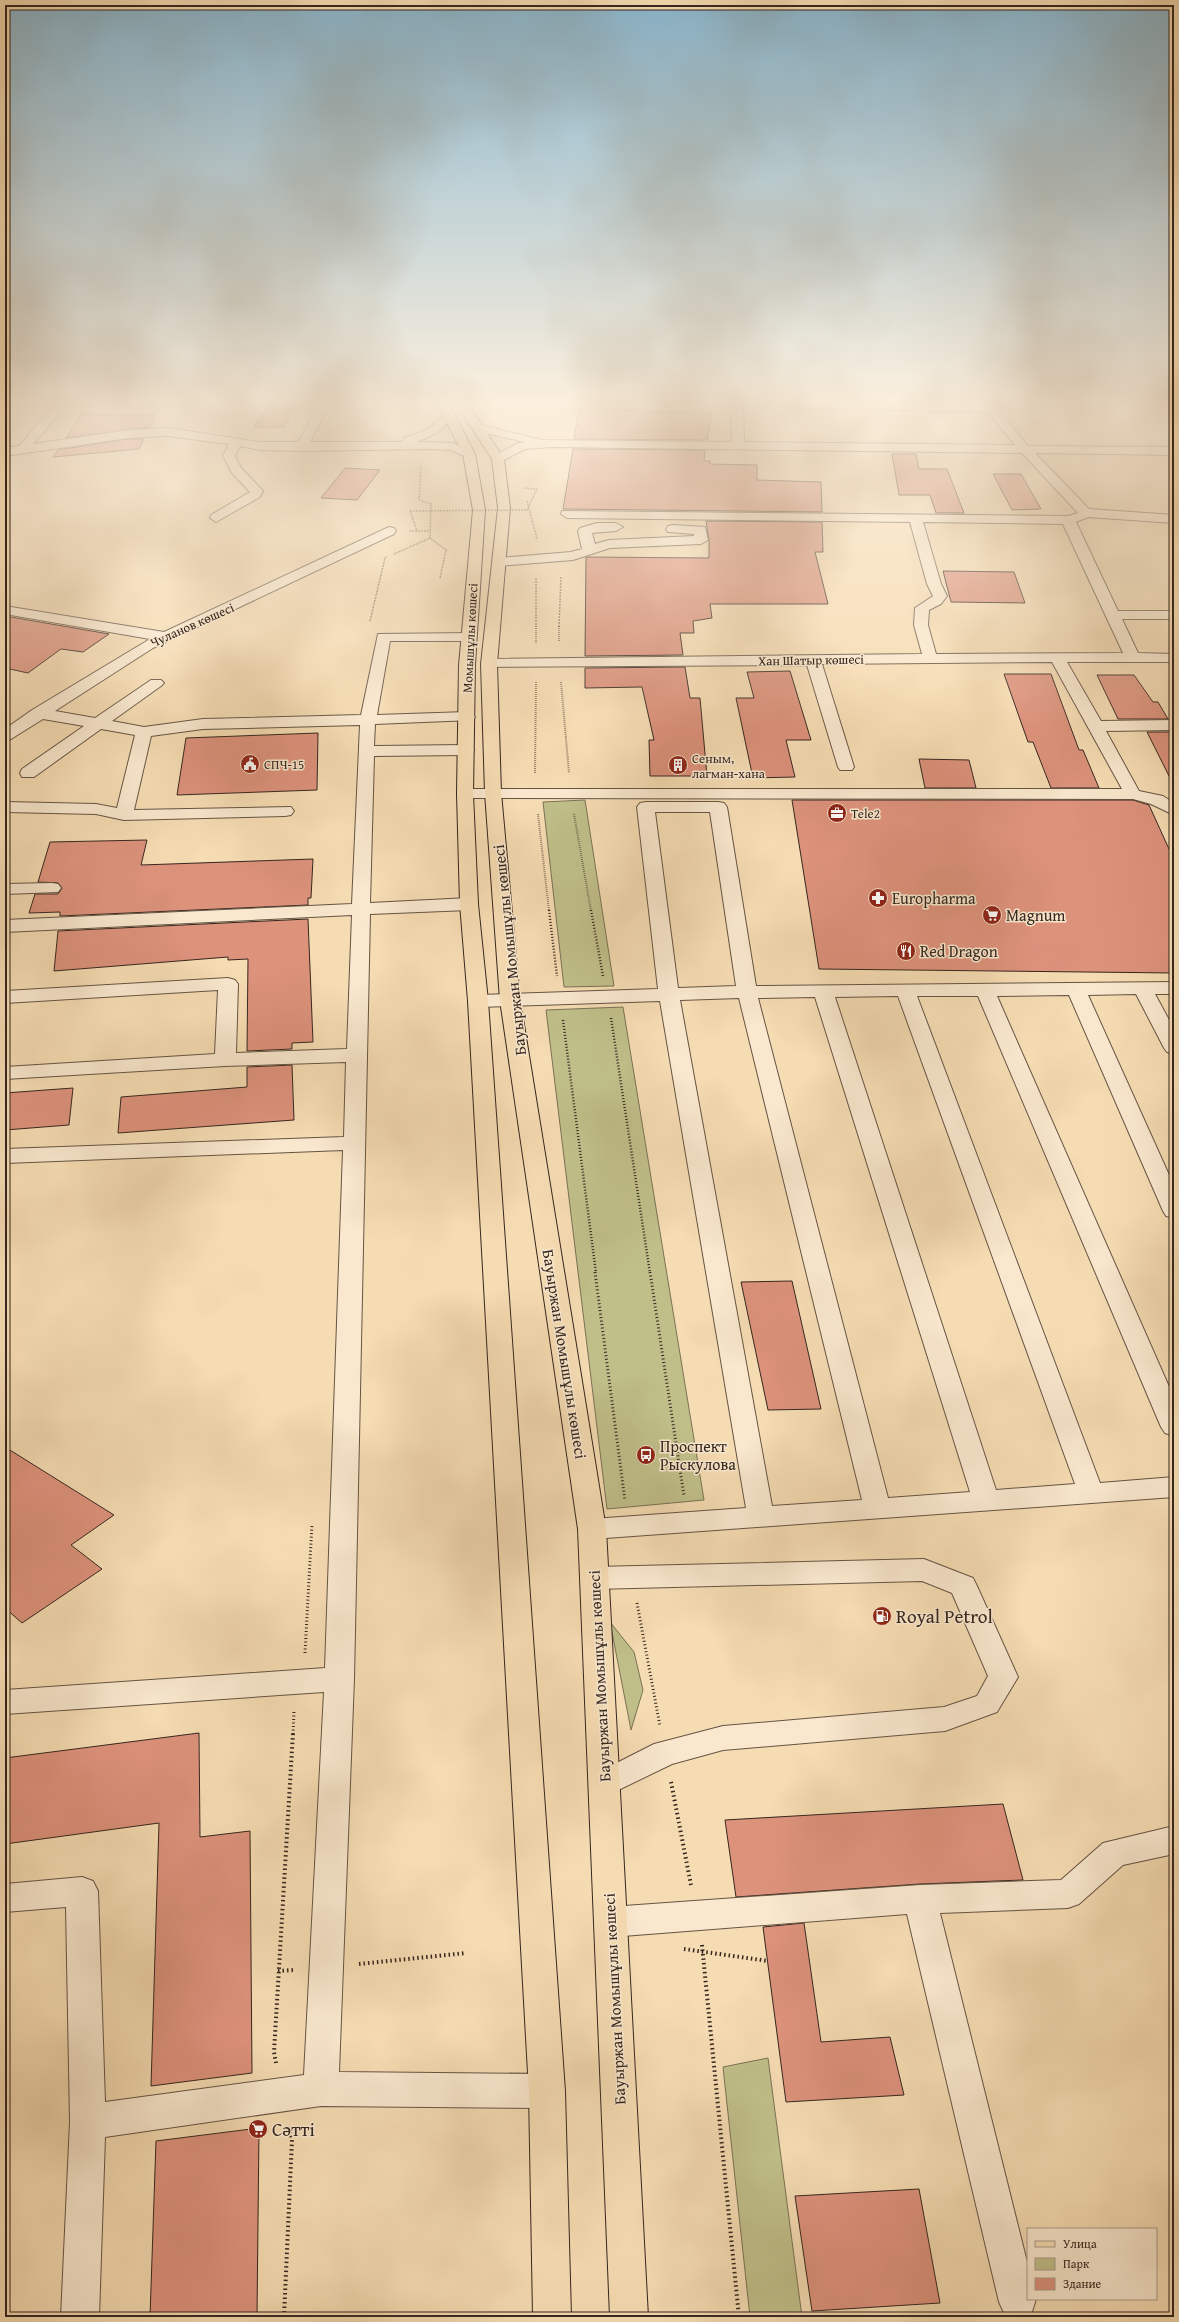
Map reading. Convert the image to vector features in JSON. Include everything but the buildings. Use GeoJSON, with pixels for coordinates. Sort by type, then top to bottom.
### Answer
{"type":"FeatureCollection","features":[{"type":"Feature","properties":{"kind":"main road","name":"Момышұлы көшесі"},"geometry":{"type":"LineString","coordinates":[[466,750],[469,637],[479,512]]}},
{"type":"Feature","properties":{"kind":"main road","name":"Бауыржан Момышұлы көшесі"},"geometry":{"type":"LineString","coordinates":[[504,512],[489,664],[493,794],[510,1000],[592,1529],[629,2317]]}},
{"type":"Feature","properties":{"kind":"main road","name":"Бауыржан Момышұлы көшесі"},"geometry":{"type":"LineString","coordinates":[[466,750],[465,794],[469,904],[478,1001],[547,2091],[552,2317]]}},
{"type":"Feature","properties":{"kind":"street"},"geometry":{"type":"LineString","coordinates":[[216,518],[225,512]]}},
{"type":"Feature","properties":{"kind":"street"},"geometry":{"type":"LineString","coordinates":[[566,514],[1068,520],[1079,518],[1085,514],[1174,519]]}},
{"type":"Feature","properties":{"kind":"street"},"geometry":{"type":"LineString","coordinates":[[916,519],[932,571],[934,584],[940,596],[936,601],[922,608],[921,625],[930,658]]}},
{"type":"Feature","properties":{"kind":"street"},"geometry":{"type":"LineString","coordinates":[[1068,520],[1133,659]]}},
{"type":"Feature","properties":{"kind":"street"},"geometry":{"type":"LineString","coordinates":[[499,562],[573,556],[589,549],[609,544],[694,542],[701,540],[700,530],[590,528],[585,531],[589,549]]}},
{"type":"Feature","properties":{"kind":"street","name":"Чуланов көшесі"},"geometry":{"type":"LineString","coordinates":[[5,736],[38,713],[148,645],[249,599],[389,531]]}},
{"type":"Feature","properties":{"kind":"street"},"geometry":{"type":"LineString","coordinates":[[5,610],[165,637]]}},
{"type":"Feature","properties":{"kind":"street"},"geometry":{"type":"LineString","coordinates":[[1112,615],[1174,615]]}},
{"type":"Feature","properties":{"kind":"street"},"geometry":{"type":"LineString","coordinates":[[321,2090],[339,1679],[366,751],[369,720],[383,637],[469,637]]}},
{"type":"Feature","properties":{"kind":"street"},"geometry":{"type":"LineString","coordinates":[[1057,657],[1133,794]]}},
{"type":"Feature","properties":{"kind":"street","name":"Хан Шатыр көшесі"},"geometry":{"type":"LineString","coordinates":[[489,664],[930,658],[1174,658]]}},
{"type":"Feature","properties":{"kind":"street"},"geometry":{"type":"LineString","coordinates":[[813,660],[846,767]]}},
{"type":"Feature","properties":{"kind":"street"},"geometry":{"type":"LineString","coordinates":[[28,773],[156,683]]}},
{"type":"Feature","properties":{"kind":"street"},"geometry":{"type":"LineString","coordinates":[[38,713],[144,732],[203,724],[466,717]]}},
{"type":"Feature","properties":{"kind":"street"},"geometry":{"type":"LineString","coordinates":[[1095,726],[1174,725]]}},
{"type":"Feature","properties":{"kind":"street"},"geometry":{"type":"LineString","coordinates":[[124,815],[144,732]]}},
{"type":"Feature","properties":{"kind":"street"},"geometry":{"type":"LineString","coordinates":[[366,751],[466,750]]}},
{"type":"Feature","properties":{"kind":"street"},"geometry":{"type":"LineString","coordinates":[[465,794],[570,792],[646,800],[1133,794],[1157,800],[1174,810]]}},
{"type":"Feature","properties":{"kind":"street"},"geometry":{"type":"LineString","coordinates":[[646,800],[669,995],[761,1517]]}},
{"type":"Feature","properties":{"kind":"street"},"geometry":{"type":"LineString","coordinates":[[718,800],[747,992],[877,1508]]}},
{"type":"Feature","properties":{"kind":"street"},"geometry":{"type":"LineString","coordinates":[[5,807],[96,809],[124,815],[285,811]]}},
{"type":"Feature","properties":{"kind":"street"},"geometry":{"type":"LineString","coordinates":[[5,888],[52,888]]}},
{"type":"Feature","properties":{"kind":"street"},"geometry":{"type":"LineString","coordinates":[[5,926],[362,907],[469,904]]}},
{"type":"Feature","properties":{"kind":"street"},"geometry":{"type":"LineString","coordinates":[[5,998],[228,984],[225,1060]]}},
{"type":"Feature","properties":{"kind":"street"},"geometry":{"type":"LineString","coordinates":[[1143,988],[1174,1048]]}},
{"type":"Feature","properties":{"kind":"street"},"geometry":{"type":"LineString","coordinates":[[478,1001],[747,992],[1174,988]]}},
{"type":"Feature","properties":{"kind":"street"},"geometry":{"type":"LineString","coordinates":[[1076,989],[1174,1211]]}},
{"type":"Feature","properties":{"kind":"street"},"geometry":{"type":"LineString","coordinates":[[905,990],[1091,1492]]}},
{"type":"Feature","properties":{"kind":"street"},"geometry":{"type":"LineString","coordinates":[[985,990],[1174,1427]]}},
{"type":"Feature","properties":{"kind":"street"},"geometry":{"type":"LineString","coordinates":[[823,991],[986,1500]]}},
{"type":"Feature","properties":{"kind":"street"},"geometry":{"type":"LineString","coordinates":[[5,1074],[225,1060],[357,1055]]}},
{"type":"Feature","properties":{"kind":"street"},"geometry":{"type":"LineString","coordinates":[[5,1156],[355,1143]]}},
{"type":"Feature","properties":{"kind":"street"},"geometry":{"type":"LineString","coordinates":[[592,1529],[1174,1487]]}},
{"type":"Feature","properties":{"kind":"street"},"geometry":{"type":"LineString","coordinates":[[594,1578],[924,1570],[963,1586],[1003,1677],[987,1704],[945,1720],[723,1738],[665,1752],[604,1784]]}},
{"type":"Feature","properties":{"kind":"street"},"geometry":{"type":"LineString","coordinates":[[5,1702],[339,1679]]}},
{"type":"Feature","properties":{"kind":"street"},"geometry":{"type":"LineString","coordinates":[[610,1922],[920,1899],[1068,1894],[1114,1853],[1174,1840]]}},
{"type":"Feature","properties":{"kind":"street"},"geometry":{"type":"LineString","coordinates":[[5,1898],[82,1891],[88,2122],[80,2317]]}},
{"type":"Feature","properties":{"kind":"street"},"geometry":{"type":"LineString","coordinates":[[920,1899],[1018,2302]]}},
{"type":"Feature","properties":{"kind":"street"},"geometry":{"type":"LineString","coordinates":[[88,2122],[321,2090],[547,2091]]}},
{"type":"Feature","properties":{"kind":"path"},"geometry":{"type":"LineString","coordinates":[[411,512],[416,531]]}},
{"type":"Feature","properties":{"kind":"path"},"geometry":{"type":"LineString","coordinates":[[431,512],[430,538],[446,550],[440,578]]}},
{"type":"Feature","properties":{"kind":"path"},"geometry":{"type":"LineString","coordinates":[[531,512],[537,536],[535,793],[628,1527]]}},
{"type":"Feature","properties":{"kind":"path"},"geometry":{"type":"LineString","coordinates":[[561,570],[559,663],[570,792],[607,997],[688,1522]]}},
{"type":"Feature","properties":{"kind":"path"},"geometry":{"type":"LineString","coordinates":[[632,1576],[698,1916],[739,2317]]}},
{"type":"Feature","properties":{"kind":"path"},"geometry":{"type":"LineString","coordinates":[[680,1948],[703,1954],[768,1961]]}},
{"type":"Feature","properties":{"kind":"path"},"geometry":{"type":"LineString","coordinates":[[278,1971],[466,1953]]}},
{"type":"Feature","properties":{"kind":"green space"},"geometry":{"type":"Polygon","coordinates":[[[585,800],[614,986],[564,987],[543,802],[585,800]]]}},
{"type":"Feature","properties":{"kind":"green space"},"geometry":{"type":"Polygon","coordinates":[[[623,1007],[704,1500],[607,1509],[546,1010],[623,1007]]]}},
{"type":"Feature","properties":{"kind":"green space"},"geometry":{"type":"Polygon","coordinates":[[[610,1622],[634,1652],[643,1690],[631,1730],[610,1622]]]}},
{"type":"Feature","properties":{"kind":"green space"},"geometry":{"type":"Polygon","coordinates":[[[768,2058],[802,2317],[750,2317],[723,2067],[768,2058]]]}},
{"type":"Feature","properties":{"kind":"place","name":"СПЧ-15"},"geometry":{"type":"Point","coordinates":[250,764]}},
{"type":"Feature","properties":{"kind":"place","name":"Сеным, лагман-хана"},"geometry":{"type":"Point","coordinates":[678,765]}},
{"type":"Feature","properties":{"kind":"place","name":"Tele2"},"geometry":{"type":"Point","coordinates":[837,813]}},
{"type":"Feature","properties":{"kind":"place","name":"Europharma"},"geometry":{"type":"Point","coordinates":[878,898]}},
{"type":"Feature","properties":{"kind":"place","name":"Magnum"},"geometry":{"type":"Point","coordinates":[992,915]}},
{"type":"Feature","properties":{"kind":"place","name":"Red Dragon"},"geometry":{"type":"Point","coordinates":[906,951]}},
{"type":"Feature","properties":{"kind":"place","name":"Проспект Рыскулова"},"geometry":{"type":"Point","coordinates":[646,1455]}},
{"type":"Feature","properties":{"kind":"place","name":"Royal Petrol"},"geometry":{"type":"Point","coordinates":[882,1616]}},
{"type":"Feature","properties":{"kind":"place","name":"Сәтті"},"geometry":{"type":"Point","coordinates":[258,2129]}}]}
